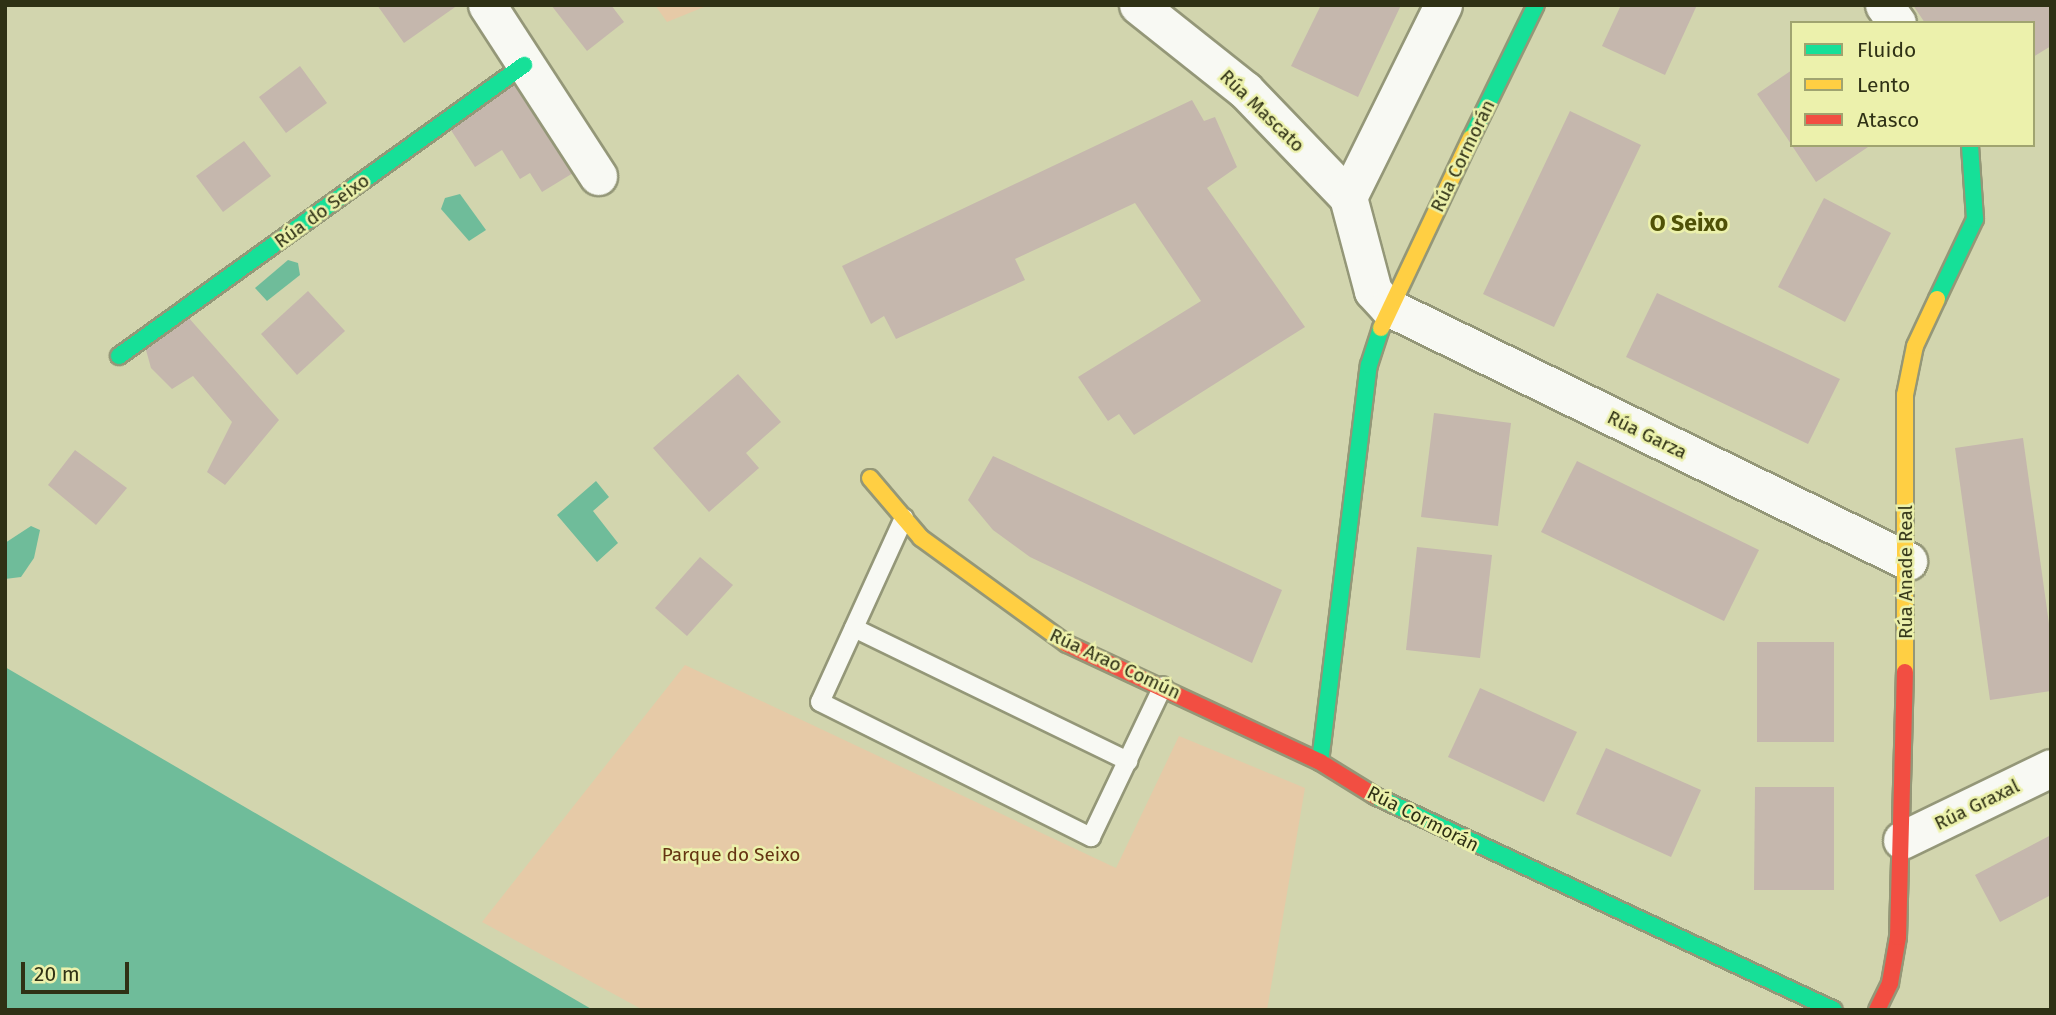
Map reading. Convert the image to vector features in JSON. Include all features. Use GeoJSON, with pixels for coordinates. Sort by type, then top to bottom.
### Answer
{"type":"FeatureCollection","features":[{"type":"Feature","properties":{"kind":"street"},"geometry":{"type":"LineString","coordinates":[[487,5],[598,176]]}},
{"type":"Feature","properties":{"kind":"street","name":"Rúa Mascato"},"geometry":{"type":"LineString","coordinates":[[1138,5],[1245,90],[1348,197]]}},
{"type":"Feature","properties":{"kind":"street"},"geometry":{"type":"LineString","coordinates":[[1388,307],[1373,290],[1348,197],[1443,5]]}},
{"type":"Feature","properties":{"kind":"street","name":"Rúa Cormorán"},"geometry":{"type":"LineString","coordinates":[[1536,5],[1388,307],[1369,365],[1320,762],[1396,809],[1834,1010]]}},
{"type":"Feature","properties":{"kind":"street"},"geometry":{"type":"LineString","coordinates":[[1884,5],[1896,21]]}},
{"type":"Feature","properties":{"kind":"street","name":"Rúa do Seixo"},"geometry":{"type":"LineString","coordinates":[[119,356],[524,65]]}},
{"type":"Feature","properties":{"kind":"street","name":"Rúa Anade Real"},"geometry":{"type":"LineString","coordinates":[[1877,1010],[1895,962],[1902,840],[1908,561],[1905,395],[1915,346],[1975,219],[1970,147]]}},
{"type":"Feature","properties":{"kind":"street","name":"Rúa Garza"},"geometry":{"type":"LineString","coordinates":[[1388,307],[1908,561]]}},
{"type":"Feature","properties":{"kind":"street","name":"Rúa Arao Común"},"geometry":{"type":"LineString","coordinates":[[870,478],[920,538],[1047,635],[1163,686],[1320,762]]}},
{"type":"Feature","properties":{"kind":"street","name":"Rúa Graxal"},"geometry":{"type":"LineString","coordinates":[[1902,840],[2051,768]]}},
{"type":"Feature","properties":{"kind":"lane"},"geometry":{"type":"LineString","coordinates":[[904,518],[820,702],[1091,837],[1163,686]]}},
{"type":"Feature","properties":{"kind":"lane"},"geometry":{"type":"LineString","coordinates":[[854,628],[1128,761]]}},
{"type":"Feature","properties":{"kind":"green space"},"geometry":{"type":"Polygon","coordinates":[[[655,5],[709,5],[667,22],[655,5]]]}},
{"type":"Feature","properties":{"kind":"green space","name":"Parque do Seixo"},"geometry":{"type":"Polygon","coordinates":[[[685,665],[1116,868],[1179,736],[1305,788],[1267,1010],[643,1010],[482,922],[685,665]]]}},
{"type":"Feature","properties":{"kind":"shaded area"},"geometry":{"type":"Polygon","coordinates":[[[460,194],[486,230],[469,241],[441,209],[445,198],[460,194]]]}},
{"type":"Feature","properties":{"kind":"shaded area"},"geometry":{"type":"Polygon","coordinates":[[[288,260],[298,263],[300,275],[267,301],[255,288],[288,260]]]}},
{"type":"Feature","properties":{"kind":"shaded area"},"geometry":{"type":"Polygon","coordinates":[[[596,481],[609,497],[593,511],[618,543],[597,562],[557,515],[596,481]]]}},
{"type":"Feature","properties":{"kind":"shaded area"},"geometry":{"type":"Polygon","coordinates":[[[31,526],[40,530],[34,558],[21,577],[5,579],[5,543],[31,526]]]}},
{"type":"Feature","properties":{"kind":"shaded area"},"geometry":{"type":"Polygon","coordinates":[[[5,667],[593,1010],[5,1010],[5,667]]]}},
{"type":"Feature","properties":{"kind":"building"},"geometry":{"type":"Polygon","coordinates":[[[377,5],[458,5],[404,43],[377,5]]]}},
{"type":"Feature","properties":{"kind":"building"},"geometry":{"type":"Polygon","coordinates":[[[551,5],[611,5],[624,22],[587,51],[551,5]]]}},
{"type":"Feature","properties":{"kind":"building"},"geometry":{"type":"Polygon","coordinates":[[[1321,5],[1401,5],[1358,97],[1291,66],[1321,5]]]}},
{"type":"Feature","properties":{"kind":"building"},"geometry":{"type":"Polygon","coordinates":[[[1621,5],[1697,5],[1665,75],[1602,46],[1621,5]]]}},
{"type":"Feature","properties":{"kind":"building"},"geometry":{"type":"Polygon","coordinates":[[[1913,5],[2051,5],[2051,46],[2035,56],[2035,21],[1924,21],[1913,5]]]}},
{"type":"Feature","properties":{"kind":"building"},"geometry":{"type":"Polygon","coordinates":[[[300,66],[327,103],[286,133],[259,97],[300,66]]]}},
{"type":"Feature","properties":{"kind":"building"},"geometry":{"type":"Polygon","coordinates":[[[1790,71],[1790,143],[1757,94],[1790,71]]]}},
{"type":"Feature","properties":{"kind":"building"},"geometry":{"type":"Polygon","coordinates":[[[518,78],[578,170],[542,192],[530,173],[520,179],[502,150],[475,167],[447,124],[518,78]]]}},
{"type":"Feature","properties":{"kind":"building"},"geometry":{"type":"Polygon","coordinates":[[[1192,100],[1204,121],[1215,117],[1237,167],[1207,188],[1305,327],[1134,435],[1119,414],[1108,421],[1078,377],[1201,301],[1135,203],[1015,259],[1025,280],[896,339],[884,316],[871,324],[842,266],[1192,100]]]}},
{"type":"Feature","properties":{"kind":"building"},"geometry":{"type":"Polygon","coordinates":[[[1570,111],[1641,145],[1554,327],[1483,294],[1570,111]]]}},
{"type":"Feature","properties":{"kind":"building"},"geometry":{"type":"Polygon","coordinates":[[[244,141],[271,176],[223,212],[196,176],[244,141]]]}},
{"type":"Feature","properties":{"kind":"building"},"geometry":{"type":"Polygon","coordinates":[[[1793,147],[1868,147],[1816,182],[1793,147]]]}},
{"type":"Feature","properties":{"kind":"building"},"geometry":{"type":"Polygon","coordinates":[[[1824,198],[1891,233],[1845,322],[1778,287],[1824,198]]]}},
{"type":"Feature","properties":{"kind":"building"},"geometry":{"type":"Polygon","coordinates":[[[308,291],[345,331],[297,375],[261,334],[308,291]]]}},
{"type":"Feature","properties":{"kind":"building"},"geometry":{"type":"Polygon","coordinates":[[[1657,293],[1840,379],[1808,444],[1626,357],[1657,293]]]}},
{"type":"Feature","properties":{"kind":"building"},"geometry":{"type":"Polygon","coordinates":[[[188,317],[279,420],[225,485],[207,472],[232,422],[193,376],[172,389],[151,368],[146,350],[188,317]]]}},
{"type":"Feature","properties":{"kind":"building"},"geometry":{"type":"Polygon","coordinates":[[[738,374],[781,422],[746,453],[759,468],[709,512],[653,448],[738,374]]]}},
{"type":"Feature","properties":{"kind":"building"},"geometry":{"type":"Polygon","coordinates":[[[1434,413],[1511,423],[1498,526],[1421,517],[1434,413]]]}},
{"type":"Feature","properties":{"kind":"building"},"geometry":{"type":"Polygon","coordinates":[[[2023,438],[2051,638],[2051,691],[1990,700],[1955,448],[2023,438]]]}},
{"type":"Feature","properties":{"kind":"building"},"geometry":{"type":"Polygon","coordinates":[[[75,450],[127,488],[96,525],[48,485],[75,450]]]}},
{"type":"Feature","properties":{"kind":"building"},"geometry":{"type":"Polygon","coordinates":[[[993,456],[1282,590],[1252,663],[1030,557],[993,530],[968,500],[993,456]]]}},
{"type":"Feature","properties":{"kind":"building"},"geometry":{"type":"Polygon","coordinates":[[[1577,461],[1759,550],[1724,621],[1541,532],[1577,461]]]}},
{"type":"Feature","properties":{"kind":"building"},"geometry":{"type":"Polygon","coordinates":[[[1417,547],[1492,555],[1480,658],[1406,650],[1417,547]]]}},
{"type":"Feature","properties":{"kind":"building"},"geometry":{"type":"Polygon","coordinates":[[[700,557],[733,585],[687,636],[655,608],[700,557]]]}},
{"type":"Feature","properties":{"kind":"building"},"geometry":{"type":"Polygon","coordinates":[[[1757,642],[1834,642],[1834,742],[1757,742],[1757,642]]]}},
{"type":"Feature","properties":{"kind":"building"},"geometry":{"type":"Polygon","coordinates":[[[1480,688],[1577,732],[1544,802],[1448,757],[1480,688]]]}},
{"type":"Feature","properties":{"kind":"building"},"geometry":{"type":"Polygon","coordinates":[[[1606,748],[1701,790],[1671,857],[1576,814],[1606,748]]]}},
{"type":"Feature","properties":{"kind":"building"},"geometry":{"type":"Polygon","coordinates":[[[1755,787],[1834,787],[1834,890],[1754,890],[1755,787]]]}},
{"type":"Feature","properties":{"kind":"building"},"geometry":{"type":"Polygon","coordinates":[[[2051,835],[2051,895],[2000,922],[1975,875],[2051,835]]]}},
{"type":"Feature","properties":{"kind":"traffic: fast"},"geometry":{"type":"LineString","coordinates":[[1471,138],[1536,5]]}},
{"type":"Feature","properties":{"kind":"traffic: fast"},"geometry":{"type":"LineString","coordinates":[[119,356],[524,65]]}},
{"type":"Feature","properties":{"kind":"traffic: fast"},"geometry":{"type":"LineString","coordinates":[[1937,299],[1975,219],[1970,147]]}},
{"type":"Feature","properties":{"kind":"traffic: fast"},"geometry":{"type":"LineString","coordinates":[[1320,762],[1369,365],[1381,328]]}},
{"type":"Feature","properties":{"kind":"traffic: fast"},"geometry":{"type":"LineString","coordinates":[[1375,796],[1834,1010]]}},
{"type":"Feature","properties":{"kind":"traffic: slow"},"geometry":{"type":"LineString","coordinates":[[1381,328],[1471,138]]}},
{"type":"Feature","properties":{"kind":"traffic: slow"},"geometry":{"type":"LineString","coordinates":[[1905,672],[1905,395],[1915,346],[1937,299]]}},
{"type":"Feature","properties":{"kind":"traffic: slow"},"geometry":{"type":"LineString","coordinates":[[870,478],[921,538],[1067,644]]}},
{"type":"Feature","properties":{"kind":"traffic: jam"},"geometry":{"type":"LineString","coordinates":[[1067,644],[1320,762],[1375,796]]}},
{"type":"Feature","properties":{"kind":"traffic: jam"},"geometry":{"type":"LineString","coordinates":[[1877,1010],[1890,983],[1898,937],[1905,672]]}},
{"type":"Feature","properties":{"kind":"district","name":"O Seixo"},"geometry":{"type":"Point","coordinates":[1689,223]}}]}
